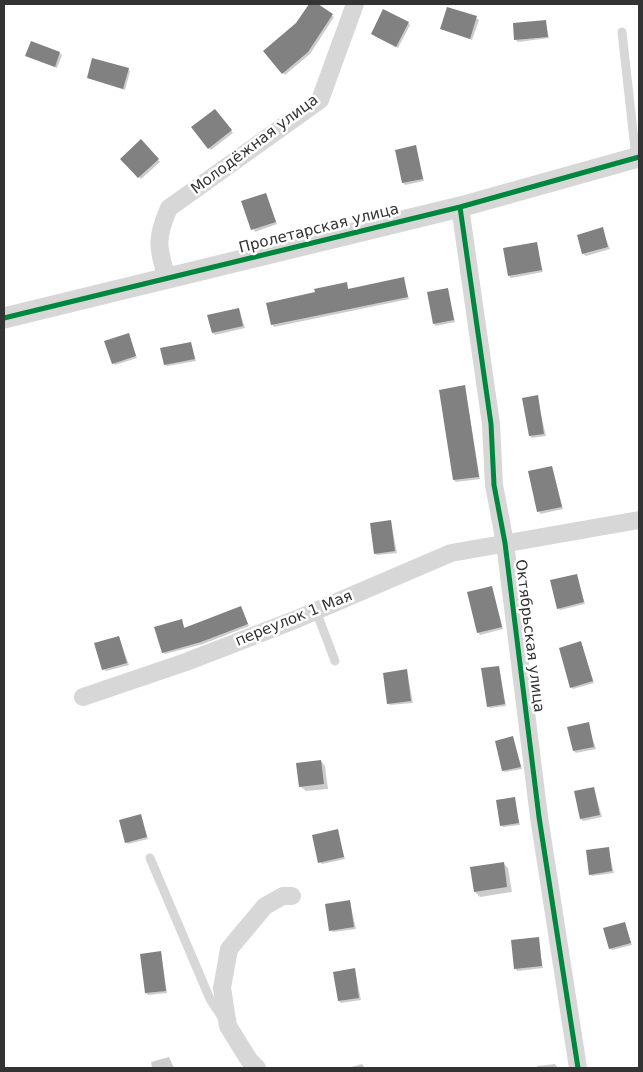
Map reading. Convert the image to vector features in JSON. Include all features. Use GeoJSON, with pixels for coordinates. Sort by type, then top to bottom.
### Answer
{"type":"FeatureCollection","features":[{"type":"Feature","properties":{"kind":"street","name":"Молодёжная улица"},"geometry":{"type":"LineString","coordinates":[[167,279],[158,247],[160,227],[170,208],[320,100],[355,4]]}},
{"type":"Feature","properties":{"kind":"street","name":"Пролетарская улица"},"geometry":{"type":"LineString","coordinates":[[4,318],[460,207],[637,158]]}},
{"type":"Feature","properties":{"kind":"street","name":"Октябрьская улица"},"geometry":{"type":"LineString","coordinates":[[460,207],[490,424],[494,485],[505,543],[539,818],[578,1068]]}},
{"type":"Feature","properties":{"kind":"street","name":"переулок 1 Мая"},"geometry":{"type":"LineString","coordinates":[[83,697],[186,662],[316,611],[451,553],[639,520]]}},
{"type":"Feature","properties":{"kind":"street"},"geometry":{"type":"LineString","coordinates":[[257,1068],[249,1060],[228,1026],[222,988],[229,949],[264,906],[284,896],[292,896]]}},
{"type":"Feature","properties":{"kind":"lane"},"geometry":{"type":"LineString","coordinates":[[622,32],[637,158]]}},
{"type":"Feature","properties":{"kind":"lane"},"geometry":{"type":"LineString","coordinates":[[316,611],[335,661]]}},
{"type":"Feature","properties":{"kind":"lane"},"geometry":{"type":"LineString","coordinates":[[150,858],[210,999],[228,1026]]}},
{"type":"Feature","properties":{"kind":"building"},"geometry":{"type":"Polygon","coordinates":[[[309,4],[318,4],[333,14],[308,52],[282,74],[263,51],[296,23],[309,4]]]}},
{"type":"Feature","properties":{"kind":"building"},"geometry":{"type":"Polygon","coordinates":[[[447,7],[477,16],[470,39],[440,29],[447,7]]]}},
{"type":"Feature","properties":{"kind":"building"},"geometry":{"type":"Polygon","coordinates":[[[383,9],[409,22],[396,47],[371,34],[383,9]]]}},
{"type":"Feature","properties":{"kind":"building"},"geometry":{"type":"Polygon","coordinates":[[[546,20],[548,37],[514,40],[513,23],[546,20]]]}},
{"type":"Feature","properties":{"kind":"building"},"geometry":{"type":"Polygon","coordinates":[[[31,41],[60,52],[55,67],[25,56],[31,41]]]}},
{"type":"Feature","properties":{"kind":"building"},"geometry":{"type":"Polygon","coordinates":[[[92,58],[129,68],[123,89],[87,78],[92,58]]]}},
{"type":"Feature","properties":{"kind":"building"},"geometry":{"type":"Polygon","coordinates":[[[215,109],[232,130],[208,149],[191,127],[215,109]]]}},
{"type":"Feature","properties":{"kind":"building"},"geometry":{"type":"Polygon","coordinates":[[[141,139],[159,159],[138,178],[120,159],[141,139]]]}},
{"type":"Feature","properties":{"kind":"building"},"geometry":{"type":"Polygon","coordinates":[[[416,145],[423,179],[402,183],[395,150],[416,145]]]}},
{"type":"Feature","properties":{"kind":"building"},"geometry":{"type":"Polygon","coordinates":[[[266,193],[276,222],[251,230],[241,201],[266,193]]]}},
{"type":"Feature","properties":{"kind":"building"},"geometry":{"type":"Polygon","coordinates":[[[603,227],[608,247],[582,254],[577,235],[603,227]]]}},
{"type":"Feature","properties":{"kind":"building"},"geometry":{"type":"Polygon","coordinates":[[[537,242],[542,270],[508,276],[503,248],[537,242]]]}},
{"type":"Feature","properties":{"kind":"building"},"geometry":{"type":"Polygon","coordinates":[[[404,277],[408,297],[271,325],[266,303],[315,292],[314,289],[347,282],[348,289],[404,277]]]}},
{"type":"Feature","properties":{"kind":"building"},"geometry":{"type":"Polygon","coordinates":[[[448,288],[454,320],[433,324],[427,292],[448,288]]]}},
{"type":"Feature","properties":{"kind":"building"},"geometry":{"type":"Polygon","coordinates":[[[239,308],[243,326],[212,333],[207,315],[239,308]]]}},
{"type":"Feature","properties":{"kind":"building"},"geometry":{"type":"Polygon","coordinates":[[[129,333],[136,356],[112,364],[104,341],[129,333]]]}},
{"type":"Feature","properties":{"kind":"building"},"geometry":{"type":"Polygon","coordinates":[[[191,342],[195,359],[164,365],[160,348],[191,342]]]}},
{"type":"Feature","properties":{"kind":"building"},"geometry":{"type":"Polygon","coordinates":[[[465,385],[479,477],[453,480],[439,390],[465,385]]]}},
{"type":"Feature","properties":{"kind":"building"},"geometry":{"type":"Polygon","coordinates":[[[538,395],[544,434],[529,436],[522,398],[538,395]]]}},
{"type":"Feature","properties":{"kind":"building"},"geometry":{"type":"Polygon","coordinates":[[[552,466],[562,507],[537,512],[528,471],[552,466]]]}},
{"type":"Feature","properties":{"kind":"building"},"geometry":{"type":"Polygon","coordinates":[[[391,520],[395,551],[374,554],[370,523],[391,520]]]}},
{"type":"Feature","properties":{"kind":"building"},"geometry":{"type":"Polygon","coordinates":[[[577,574],[584,602],[557,609],[550,580],[577,574]]]}},
{"type":"Feature","properties":{"kind":"building"},"geometry":{"type":"Polygon","coordinates":[[[492,586],[502,627],[477,633],[467,592],[492,586]]]}},
{"type":"Feature","properties":{"kind":"building"},"geometry":{"type":"Polygon","coordinates":[[[241,606],[248,624],[201,642],[162,653],[154,627],[182,619],[184,628],[241,606]]]}},
{"type":"Feature","properties":{"kind":"building"},"geometry":{"type":"Polygon","coordinates":[[[119,636],[127,663],[102,670],[94,643],[119,636]]]}},
{"type":"Feature","properties":{"kind":"building"},"geometry":{"type":"Polygon","coordinates":[[[581,641],[593,681],[570,688],[559,648],[581,641]]]}},
{"type":"Feature","properties":{"kind":"building"},"geometry":{"type":"Polygon","coordinates":[[[499,666],[505,704],[487,707],[481,668],[499,666]]]}},
{"type":"Feature","properties":{"kind":"building"},"geometry":{"type":"Polygon","coordinates":[[[407,669],[411,701],[387,704],[383,673],[407,669]]]}},
{"type":"Feature","properties":{"kind":"building"},"geometry":{"type":"Polygon","coordinates":[[[589,722],[594,747],[573,751],[567,727],[589,722]]]}},
{"type":"Feature","properties":{"kind":"building"},"geometry":{"type":"Polygon","coordinates":[[[513,736],[521,767],[502,771],[495,741],[513,736]]]}},
{"type":"Feature","properties":{"kind":"building"},"geometry":{"type":"Polygon","coordinates":[[[321,760],[324,784],[299,787],[296,763],[321,760]]]}},
{"type":"Feature","properties":{"kind":"building"},"geometry":{"type":"Polygon","coordinates":[[[594,787],[600,815],[580,819],[574,791],[594,787]]]}},
{"type":"Feature","properties":{"kind":"building"},"geometry":{"type":"Polygon","coordinates":[[[515,797],[519,823],[500,826],[496,800],[515,797]]]}},
{"type":"Feature","properties":{"kind":"building"},"geometry":{"type":"Polygon","coordinates":[[[141,814],[147,837],[125,843],[119,820],[141,814]]]}},
{"type":"Feature","properties":{"kind":"building"},"geometry":{"type":"Polygon","coordinates":[[[338,829],[344,857],[318,863],[312,835],[338,829]]]}},
{"type":"Feature","properties":{"kind":"building"},"geometry":{"type":"Polygon","coordinates":[[[609,847],[612,871],[589,875],[586,850],[609,847]]]}},
{"type":"Feature","properties":{"kind":"building"},"geometry":{"type":"Polygon","coordinates":[[[504,862],[507,887],[474,892],[470,867],[504,862]]]}},
{"type":"Feature","properties":{"kind":"building"},"geometry":{"type":"Polygon","coordinates":[[[350,900],[354,927],[329,931],[325,904],[350,900]]]}},
{"type":"Feature","properties":{"kind":"building"},"geometry":{"type":"Polygon","coordinates":[[[625,922],[631,943],[609,949],[603,928],[625,922]]]}},
{"type":"Feature","properties":{"kind":"building"},"geometry":{"type":"Polygon","coordinates":[[[539,937],[542,966],[514,969],[511,940],[539,937]]]}},
{"type":"Feature","properties":{"kind":"building"},"geometry":{"type":"Polygon","coordinates":[[[161,951],[166,991],[145,993],[140,954],[161,951]]]}},
{"type":"Feature","properties":{"kind":"building"},"geometry":{"type":"Polygon","coordinates":[[[355,968],[359,998],[338,1001],[333,972],[355,968]]]}},
{"type":"Feature","properties":{"kind":"cycle path"},"geometry":{"type":"LineString","coordinates":[[4,318],[460,207],[639,157]]}},
{"type":"Feature","properties":{"kind":"cycle path"},"geometry":{"type":"LineString","coordinates":[[460,207],[491,424],[494,485],[505,543],[539,817],[578,1068]]}}]}
